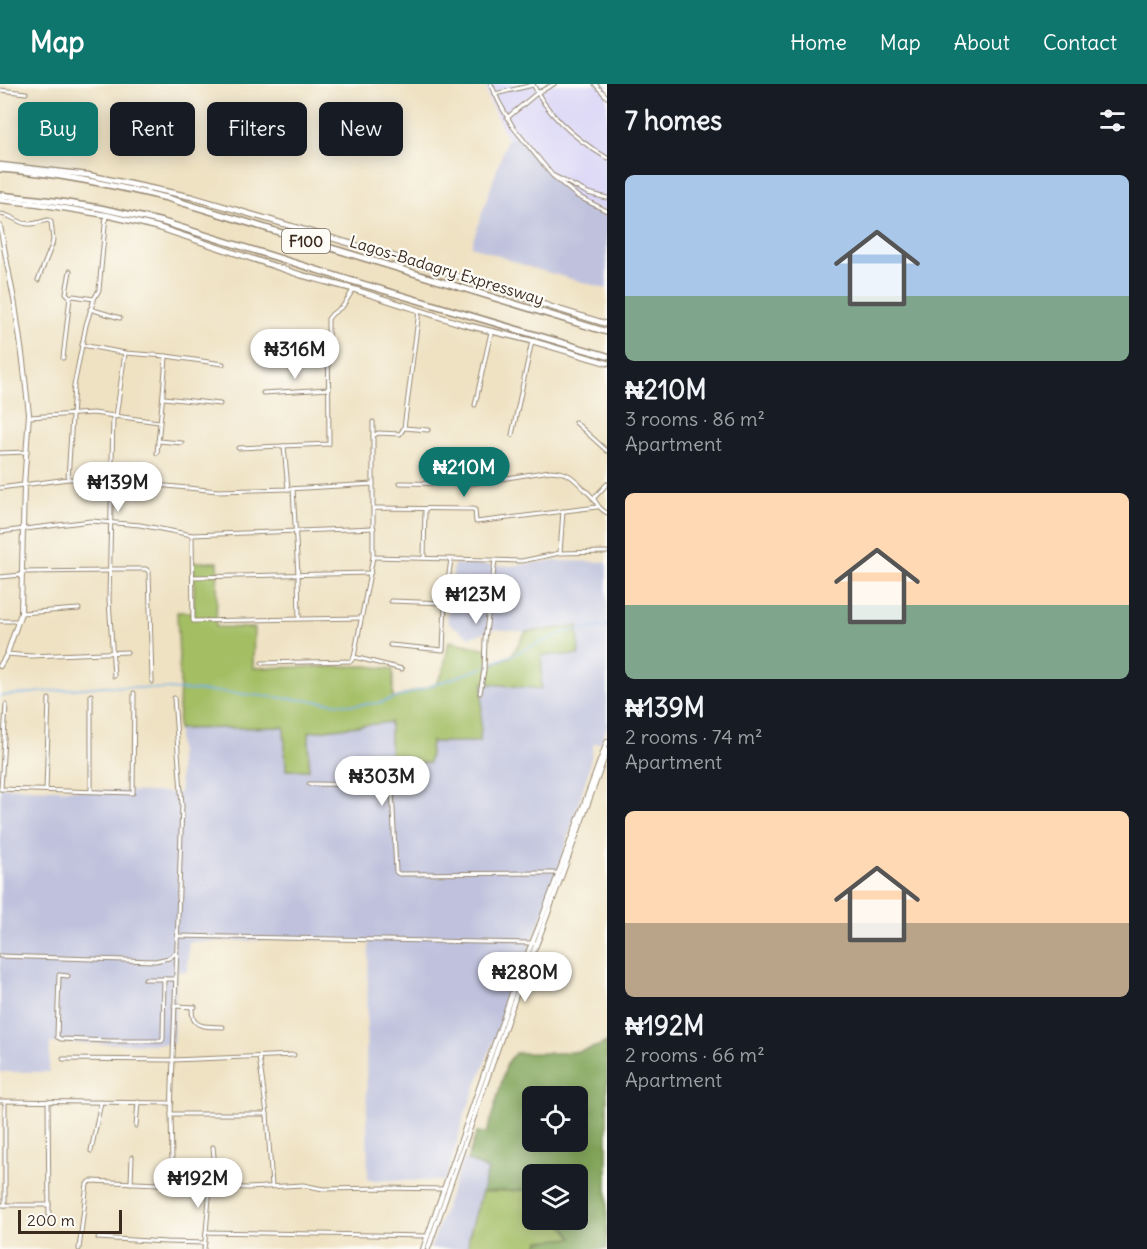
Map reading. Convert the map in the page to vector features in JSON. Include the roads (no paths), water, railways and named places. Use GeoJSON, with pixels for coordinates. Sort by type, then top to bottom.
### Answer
{"type":"FeatureCollection","features":[{"type":"Feature","properties":{"kind":"highway","name":"Lagos-Badagry Expressway"},"geometry":{"type":"LineString","coordinates":[[0,167],[106,183],[166,198],[607,332]]}},
{"type":"Feature","properties":{"kind":"highway","name":"F100"},"geometry":{"type":"LineString","coordinates":[[0,195],[88,206],[163,222],[607,356]]}},
{"type":"Feature","properties":{"kind":"main road","name":"Lagos-Badagry Expressway"},"geometry":{"type":"LineString","coordinates":[[0,167],[88,175],[192,197],[403,259],[607,324]]}},
{"type":"Feature","properties":{"kind":"main road"},"geometry":{"type":"LineString","coordinates":[[0,200],[106,215],[163,229],[419,311],[607,363]]}},
{"type":"Feature","properties":{"kind":"street"},"geometry":{"type":"LineString","coordinates":[[491,84],[507,118],[552,175],[577,196],[607,211]]}},
{"type":"Feature","properties":{"kind":"street"},"geometry":{"type":"LineString","coordinates":[[495,94],[533,84],[537,93],[564,127],[584,144],[607,158]]}},
{"type":"Feature","properties":{"kind":"street"},"geometry":{"type":"LineString","coordinates":[[507,118],[537,93],[554,84]]}},
{"type":"Feature","properties":{"kind":"street"},"geometry":{"type":"LineString","coordinates":[[595,84],[607,97]]}},
{"type":"Feature","properties":{"kind":"street"},"geometry":{"type":"LineString","coordinates":[[0,90],[26,93]]}},
{"type":"Feature","properties":{"kind":"street"},"geometry":{"type":"LineString","coordinates":[[552,175],[588,193],[607,198]]}},
{"type":"Feature","properties":{"kind":"street"},"geometry":{"type":"LineString","coordinates":[[0,214],[6,214],[23,223],[32,224],[48,220],[51,222],[52,244],[38,280]]}},
{"type":"Feature","properties":{"kind":"street"},"geometry":{"type":"LineString","coordinates":[[68,478],[74,386],[90,309],[99,290],[106,215]]}},
{"type":"Feature","properties":{"kind":"street"},"geometry":{"type":"LineString","coordinates":[[0,225],[19,334],[29,417],[24,485],[21,613],[7,654],[0,666]]}},
{"type":"Feature","properties":{"kind":"street"},"geometry":{"type":"LineString","coordinates":[[63,358],[70,297],[66,293],[70,271]]}},
{"type":"Feature","properties":{"kind":"street"},"geometry":{"type":"LineString","coordinates":[[238,448],[329,444],[328,319],[344,306],[353,289]]}},
{"type":"Feature","properties":{"kind":"street"},"geometry":{"type":"LineString","coordinates":[[70,297],[94,299]]}},
{"type":"Feature","properties":{"kind":"street"},"geometry":{"type":"LineString","coordinates":[[90,309],[120,318]]}},
{"type":"Feature","properties":{"kind":"street"},"geometry":{"type":"LineString","coordinates":[[373,436],[378,433],[400,434],[404,428],[419,311]]}},
{"type":"Feature","properties":{"kind":"street"},"geometry":{"type":"LineString","coordinates":[[475,405],[491,332]]}},
{"type":"Feature","properties":{"kind":"street"},"geometry":{"type":"LineString","coordinates":[[512,435],[532,341]]}},
{"type":"Feature","properties":{"kind":"street"},"geometry":{"type":"LineString","coordinates":[[81,345],[125,353],[223,364]]}},
{"type":"Feature","properties":{"kind":"street"},"geometry":{"type":"LineString","coordinates":[[261,346],[328,346]]}},
{"type":"Feature","properties":{"kind":"street"},"geometry":{"type":"LineString","coordinates":[[114,676],[109,600],[111,480],[115,416],[125,353]]}},
{"type":"Feature","properties":{"kind":"street"},"geometry":{"type":"LineString","coordinates":[[157,453],[159,422],[164,398],[165,356]]}},
{"type":"Feature","properties":{"kind":"street"},"geometry":{"type":"LineString","coordinates":[[262,393],[329,389]]}},
{"type":"Feature","properties":{"kind":"street"},"geometry":{"type":"LineString","coordinates":[[164,398],[220,404]]}},
{"type":"Feature","properties":{"kind":"street"},"geometry":{"type":"LineString","coordinates":[[29,417],[93,413],[159,422]]}},
{"type":"Feature","properties":{"kind":"street"},"geometry":{"type":"LineString","coordinates":[[262,663],[351,661],[354,657],[373,557],[373,422]]}},
{"type":"Feature","properties":{"kind":"street"},"geometry":{"type":"LineString","coordinates":[[575,422],[607,451]]}},
{"type":"Feature","properties":{"kind":"street"},"geometry":{"type":"LineString","coordinates":[[404,428],[428,430]]}},
{"type":"Feature","properties":{"kind":"street"},"geometry":{"type":"LineString","coordinates":[[158,441],[182,443]]}},
{"type":"Feature","properties":{"kind":"street"},"geometry":{"type":"LineString","coordinates":[[284,446],[288,489]]}},
{"type":"Feature","properties":{"kind":"street"},"geometry":{"type":"LineString","coordinates":[[0,453],[27,452]]}},
{"type":"Feature","properties":{"kind":"street"},"geometry":{"type":"LineString","coordinates":[[400,483],[470,484],[558,471],[572,477],[593,499],[597,507],[607,513]]}},
{"type":"Feature","properties":{"kind":"street"},"geometry":{"type":"LineString","coordinates":[[0,488],[68,478],[218,491],[373,484]]}},
{"type":"Feature","properties":{"kind":"street"},"geometry":{"type":"LineString","coordinates":[[593,499],[607,484]]}},
{"type":"Feature","properties":{"kind":"street"},"geometry":{"type":"LineString","coordinates":[[293,489],[299,618]]}},
{"type":"Feature","properties":{"kind":"street"},"geometry":{"type":"LineString","coordinates":[[373,508],[473,509],[476,522],[597,507]]}},
{"type":"Feature","properties":{"kind":"street"},"geometry":{"type":"LineString","coordinates":[[424,558],[425,509]]}},
{"type":"Feature","properties":{"kind":"street"},"geometry":{"type":"LineString","coordinates":[[560,553],[563,511]]}},
{"type":"Feature","properties":{"kind":"street"},"geometry":{"type":"LineString","coordinates":[[0,532],[91,521],[140,525],[192,535],[374,528]]}},
{"type":"Feature","properties":{"kind":"street"},"geometry":{"type":"LineString","coordinates":[[192,535],[192,621],[361,618]]}},
{"type":"Feature","properties":{"kind":"street"},"geometry":{"type":"LineString","coordinates":[[373,557],[522,561],[560,553],[607,552]]}},
{"type":"Feature","properties":{"kind":"street"},"geometry":{"type":"LineString","coordinates":[[390,645],[443,650],[445,603],[451,559]]}},
{"type":"Feature","properties":{"kind":"street"},"geometry":{"type":"LineString","coordinates":[[480,693],[495,560]]}},
{"type":"Feature","properties":{"kind":"street"},"geometry":{"type":"LineString","coordinates":[[0,577],[23,573],[146,568],[149,572],[152,682]]}},
{"type":"Feature","properties":{"kind":"street"},"geometry":{"type":"LineString","coordinates":[[192,577],[371,573]]}},
{"type":"Feature","properties":{"kind":"street"},"geometry":{"type":"LineString","coordinates":[[391,601],[445,603]]}},
{"type":"Feature","properties":{"kind":"street"},"geometry":{"type":"LineString","coordinates":[[21,613],[80,609]]}},
{"type":"Feature","properties":{"kind":"street"},"geometry":{"type":"LineString","coordinates":[[0,621],[19,621]]}},
{"type":"Feature","properties":{"kind":"street"},"geometry":{"type":"LineString","coordinates":[[7,654],[31,656],[127,652]]}},
{"type":"Feature","properties":{"kind":"street"},"geometry":{"type":"LineString","coordinates":[[354,657],[402,669]]}},
{"type":"Feature","properties":{"kind":"street"},"geometry":{"type":"LineString","coordinates":[[6,705],[0,789],[130,794],[133,792],[134,693]]}},
{"type":"Feature","properties":{"kind":"street"},"geometry":{"type":"LineString","coordinates":[[90,791],[91,695]]}},
{"type":"Feature","properties":{"kind":"street"},"geometry":{"type":"LineString","coordinates":[[46,790],[49,699]]}},
{"type":"Feature","properties":{"kind":"street"},"geometry":{"type":"LineString","coordinates":[[174,699],[182,794],[171,1114],[175,1185]]}},
{"type":"Feature","properties":{"kind":"street"},"geometry":{"type":"LineString","coordinates":[[534,944],[607,742]]}},
{"type":"Feature","properties":{"kind":"street"},"geometry":{"type":"LineString","coordinates":[[426,1249],[509,1008],[607,751]]}},
{"type":"Feature","properties":{"kind":"street"},"geometry":{"type":"LineString","coordinates":[[392,766],[390,785],[397,873],[558,873]]}},
{"type":"Feature","properties":{"kind":"street"},"geometry":{"type":"LineString","coordinates":[[309,784],[390,785]]}},
{"type":"Feature","properties":{"kind":"street"},"geometry":{"type":"LineString","coordinates":[[178,936],[534,944]]}},
{"type":"Feature","properties":{"kind":"street"},"geometry":{"type":"LineString","coordinates":[[0,956],[155,961],[169,958],[177,953]]}},
{"type":"Feature","properties":{"kind":"street"},"geometry":{"type":"LineString","coordinates":[[68,976],[59,975],[56,1034],[58,1038],[101,1041],[159,1042],[173,1040]]}},
{"type":"Feature","properties":{"kind":"street"},"geometry":{"type":"LineString","coordinates":[[162,1040],[164,978]]}},
{"type":"Feature","properties":{"kind":"street"},"geometry":{"type":"LineString","coordinates":[[145,979],[175,979]]}},
{"type":"Feature","properties":{"kind":"street"},"geometry":{"type":"LineString","coordinates":[[174,1006],[194,1007],[193,1018],[197,1023],[203,1026],[223,1027]]}},
{"type":"Feature","properties":{"kind":"street"},"geometry":{"type":"LineString","coordinates":[[63,1059],[173,1060],[294,1055]]}},
{"type":"Feature","properties":{"kind":"street"},"geometry":{"type":"LineString","coordinates":[[259,1057],[267,1114],[272,1186]]}},
{"type":"Feature","properties":{"kind":"street"},"geometry":{"type":"LineString","coordinates":[[5,1205],[2,1101],[172,1103]]}},
{"type":"Feature","properties":{"kind":"street"},"geometry":{"type":"LineString","coordinates":[[48,1101],[49,1218]]}},
{"type":"Feature","properties":{"kind":"street"},"geometry":{"type":"LineString","coordinates":[[91,1151],[101,1102]]}},
{"type":"Feature","properties":{"kind":"street"},"geometry":{"type":"LineString","coordinates":[[136,1126],[138,1102]]}},
{"type":"Feature","properties":{"kind":"street"},"geometry":{"type":"LineString","coordinates":[[171,1114],[267,1114]]}},
{"type":"Feature","properties":{"kind":"street"},"geometry":{"type":"LineString","coordinates":[[213,1147],[217,1187]]}},
{"type":"Feature","properties":{"kind":"street"},"geometry":{"type":"LineString","coordinates":[[131,1183],[132,1157]]}},
{"type":"Feature","properties":{"kind":"street"},"geometry":{"type":"LineString","coordinates":[[79,1249],[87,1184],[91,1181],[247,1188],[303,1185],[323,1190],[384,1188],[446,1190]]}},
{"type":"Feature","properties":{"kind":"street"},"geometry":{"type":"LineString","coordinates":[[204,1249],[210,1187]]}},
{"type":"Feature","properties":{"kind":"street"},"geometry":{"type":"LineString","coordinates":[[426,1249],[428,1236],[446,1190]]}},
{"type":"Feature","properties":{"kind":"street"},"geometry":{"type":"LineString","coordinates":[[0,1205],[49,1205]]}},
{"type":"Feature","properties":{"kind":"street"},"geometry":{"type":"LineString","coordinates":[[206,1232],[428,1236]]}},
{"type":"Feature","properties":{"kind":"street"},"geometry":{"type":"LineString","coordinates":[[98,1238],[205,1243]]}},
{"type":"Feature","properties":{"kind":"waterway"},"geometry":{"type":"LineString","coordinates":[[486,666],[565,632],[607,626]]}},
{"type":"Feature","properties":{"kind":"waterway"},"geometry":{"type":"LineString","coordinates":[[0,696],[104,686],[223,692],[354,705],[379,703],[482,668]]}}]}
